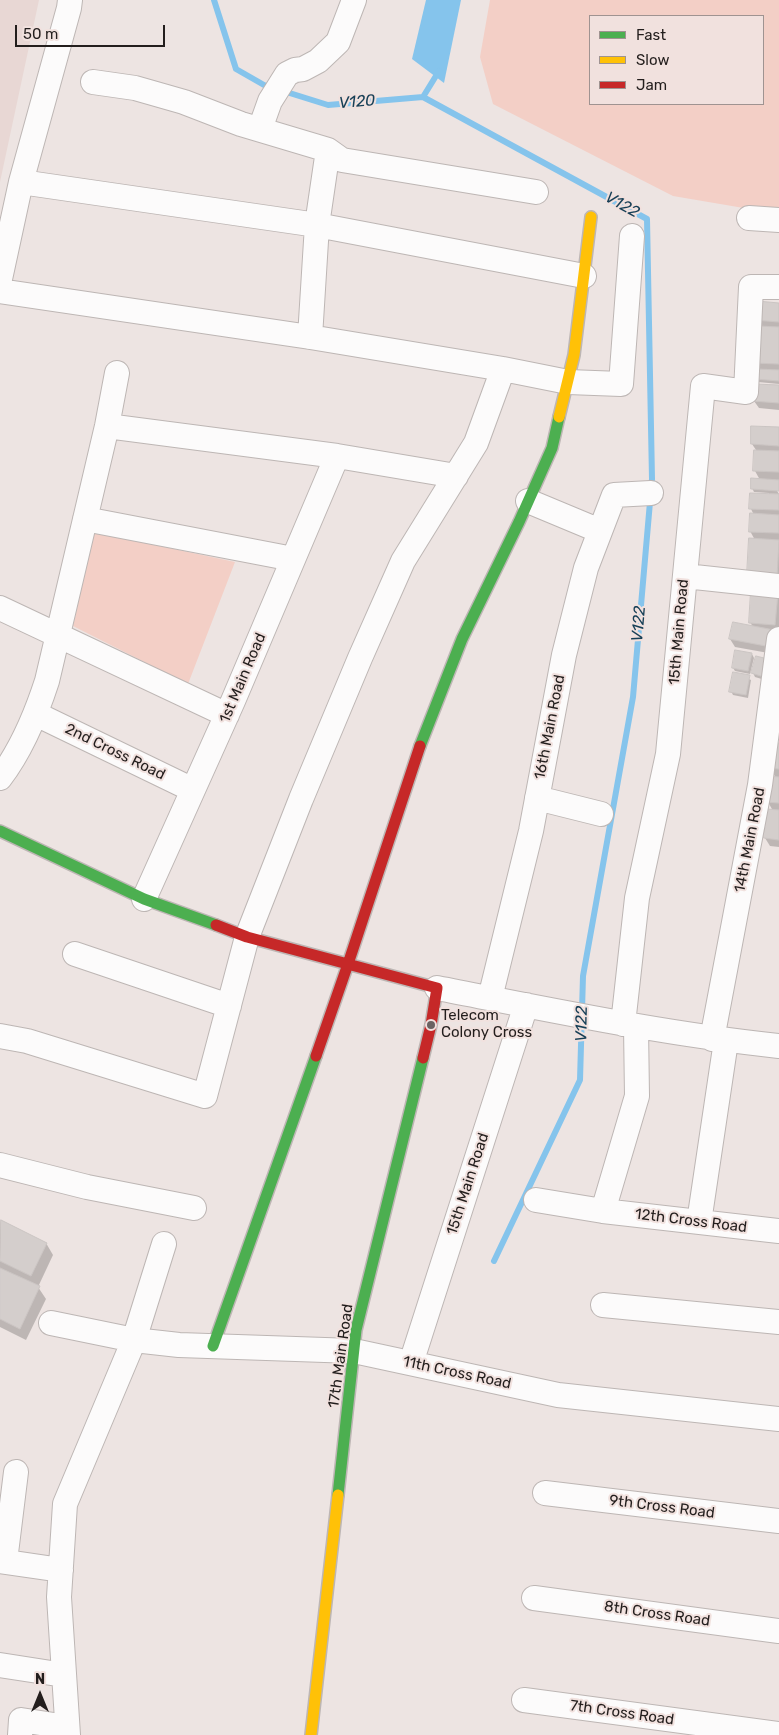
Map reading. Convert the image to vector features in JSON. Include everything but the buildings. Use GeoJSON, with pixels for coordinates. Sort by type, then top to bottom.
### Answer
{"type":"FeatureCollection","features":[{"type":"Feature","properties":{"kind":"street"},"geometry":{"type":"LineString","coordinates":[[0,279],[21,182],[70,0]]}},
{"type":"Feature","properties":{"kind":"street"},"geometry":{"type":"LineString","coordinates":[[260,129],[270,101],[287,74],[303,69],[318,61],[338,42],[354,0]]}},
{"type":"Feature","properties":{"kind":"street"},"geometry":{"type":"LineString","coordinates":[[93,82],[135,88],[184,102],[241,124],[328,150],[342,160],[536,192]]}},
{"type":"Feature","properties":{"kind":"street"},"geometry":{"type":"LineString","coordinates":[[310,337],[317,226],[328,150]]}},
{"type":"Feature","properties":{"kind":"street"},"geometry":{"type":"LineString","coordinates":[[21,182],[317,226],[584,276]]}},
{"type":"Feature","properties":{"kind":"street"},"geometry":{"type":"LineString","coordinates":[[213,1346],[348,964],[414,762],[462,639],[552,448],[574,355],[591,217]]}},
{"type":"Feature","properties":{"kind":"street"},"geometry":{"type":"LineString","coordinates":[[749,218],[779,220]]}},
{"type":"Feature","properties":{"kind":"street"},"geometry":{"type":"LineString","coordinates":[[0,291],[310,337],[503,369],[568,382],[621,384],[635,275],[632,236]]}},
{"type":"Feature","properties":{"kind":"street","name":"15th Main Road"},"geometry":{"type":"LineString","coordinates":[[603,1211],[637,1096],[630,1025],[637,898],[668,754],[703,386],[746,392],[751,287],[779,287]]}},
{"type":"Feature","properties":{"kind":"street"},"geometry":{"type":"LineString","coordinates":[[0,1036],[27,1040],[205,1096],[247,937],[301,799],[356,666],[403,561],[476,443],[503,369]]}},
{"type":"Feature","properties":{"kind":"street"},"geometry":{"type":"LineString","coordinates":[[0,778],[10,764],[36,714],[47,681],[107,426],[117,373]]}},
{"type":"Feature","properties":{"kind":"street"},"geometry":{"type":"LineString","coordinates":[[107,426],[337,456],[456,476]]}},
{"type":"Feature","properties":{"kind":"street","name":"1st Main Road"},"geometry":{"type":"LineString","coordinates":[[144,899],[227,715],[337,456]]}},
{"type":"Feature","properties":{"kind":"street","name":"16th Main Road"},"geometry":{"type":"LineString","coordinates":[[490,998],[537,798],[564,655],[586,568],[614,495],[651,493]]}},
{"type":"Feature","properties":{"kind":"street"},"geometry":{"type":"LineString","coordinates":[[528,501],[600,531]]}},
{"type":"Feature","properties":{"kind":"street"},"geometry":{"type":"LineString","coordinates":[[85,519],[293,559]]}},
{"type":"Feature","properties":{"kind":"street"},"geometry":{"type":"LineString","coordinates":[[685,576],[779,586]]}},
{"type":"Feature","properties":{"kind":"street"},"geometry":{"type":"LineString","coordinates":[[0,608],[227,715]]}},
{"type":"Feature","properties":{"kind":"street","name":"14th Main Road"},"geometry":{"type":"LineString","coordinates":[[699,1222],[719,1040],[760,785],[779,639]]}},
{"type":"Feature","properties":{"kind":"street","name":"2nd Cross Road"},"geometry":{"type":"LineString","coordinates":[[36,714],[193,790]]}},
{"type":"Feature","properties":{"kind":"street"},"geometry":{"type":"LineString","coordinates":[[537,798],[601,814]]}},
{"type":"Feature","properties":{"kind":"street"},"geometry":{"type":"LineString","coordinates":[[0,831],[144,899],[247,937],[437,988],[630,1025],[719,1040],[779,1046]]}},
{"type":"Feature","properties":{"kind":"street"},"geometry":{"type":"LineString","coordinates":[[75,954],[229,1006]]}},
{"type":"Feature","properties":{"kind":"street","name":"17th Main Road"},"geometry":{"type":"LineString","coordinates":[[311,1735],[356,1330],[431,1025],[437,988]]}},
{"type":"Feature","properties":{"kind":"street","name":"15th Main Road"},"geometry":{"type":"LineString","coordinates":[[410,1363],[526,1005]]}},
{"type":"Feature","properties":{"kind":"street"},"geometry":{"type":"LineString","coordinates":[[0,1166],[87,1187],[194,1208]]}},
{"type":"Feature","properties":{"kind":"street","name":"12th Cross Road"},"geometry":{"type":"LineString","coordinates":[[536,1200],[603,1211],[779,1231]]}},
{"type":"Feature","properties":{"kind":"street"},"geometry":{"type":"LineString","coordinates":[[20,1735],[21,1720],[67,1731],[59,1597],[65,1504],[134,1340],[164,1244]]}},
{"type":"Feature","properties":{"kind":"street"},"geometry":{"type":"LineString","coordinates":[[603,1305],[779,1322]]}},
{"type":"Feature","properties":{"kind":"street","name":"11th Cross Road"},"geometry":{"type":"LineString","coordinates":[[51,1323],[134,1340],[179,1345],[354,1351],[558,1395],[779,1419]]}},
{"type":"Feature","properties":{"kind":"street"},"geometry":{"type":"LineString","coordinates":[[16,1472],[2,1561],[61,1570]]}},
{"type":"Feature","properties":{"kind":"street","name":"9th Cross Road"},"geometry":{"type":"LineString","coordinates":[[545,1493],[779,1521]]}},
{"type":"Feature","properties":{"kind":"street","name":"8th Cross Road"},"geometry":{"type":"LineString","coordinates":[[534,1598],[779,1631]]}},
{"type":"Feature","properties":{"kind":"street"},"geometry":{"type":"LineString","coordinates":[[0,1665],[64,1675]]}},
{"type":"Feature","properties":{"kind":"street","name":"7th Cross Road"},"geometry":{"type":"LineString","coordinates":[[524,1700],[779,1734]]}},
{"type":"Feature","properties":{"kind":"shaded area"},"geometry":{"type":"Polygon","coordinates":[[[0,0],[39,0],[0,182],[0,0]]]}},
{"type":"Feature","properties":{"kind":"shaded area"},"geometry":{"type":"Polygon","coordinates":[[[490,0],[779,0],[779,214],[673,196],[493,104],[480,57],[490,0]]]}},
{"type":"Feature","properties":{"kind":"shaded area"},"geometry":{"type":"Polygon","coordinates":[[[94,532],[235,562],[188,684],[73,626],[94,532]]]}},
{"type":"Feature","properties":{"kind":"water"},"geometry":{"type":"Polygon","coordinates":[[[426,0],[461,0],[444,83],[412,59],[426,0]]]}},
{"type":"Feature","properties":{"kind":"waterway","name":"V120"},"geometry":{"type":"LineString","coordinates":[[214,0],[236,69],[264,85],[328,105],[423,97],[439,71]]}},
{"type":"Feature","properties":{"kind":"waterway","name":"V122"},"geometry":{"type":"LineString","coordinates":[[423,97],[647,219],[652,479],[633,697],[583,976],[580,1080],[494,1261]]}},
{"type":"Feature","properties":{"kind":"traffic: fast"},"geometry":{"type":"LineString","coordinates":[[420,746],[462,639],[519,522],[552,448],[559,417]]}},
{"type":"Feature","properties":{"kind":"traffic: fast"},"geometry":{"type":"LineString","coordinates":[[0,831],[144,899],[216,925]]}},
{"type":"Feature","properties":{"kind":"traffic: fast"},"geometry":{"type":"LineString","coordinates":[[213,1346],[316,1056]]}},
{"type":"Feature","properties":{"kind":"traffic: fast"},"geometry":{"type":"LineString","coordinates":[[338,1495],[356,1330],[423,1058]]}},
{"type":"Feature","properties":{"kind":"traffic: slow"},"geometry":{"type":"LineString","coordinates":[[559,417],[574,355],[591,217]]}},
{"type":"Feature","properties":{"kind":"traffic: slow"},"geometry":{"type":"LineString","coordinates":[[311,1735],[338,1495]]}},
{"type":"Feature","properties":{"kind":"traffic: jam"},"geometry":{"type":"LineString","coordinates":[[316,1056],[420,746]]}},
{"type":"Feature","properties":{"kind":"traffic: jam"},"geometry":{"type":"LineString","coordinates":[[216,925],[247,937],[437,988],[423,1058]]}},
{"type":"Feature","properties":{"kind":"place","name":"Telecom Colony Cross"},"geometry":{"type":"Point","coordinates":[431,1025]}}]}
